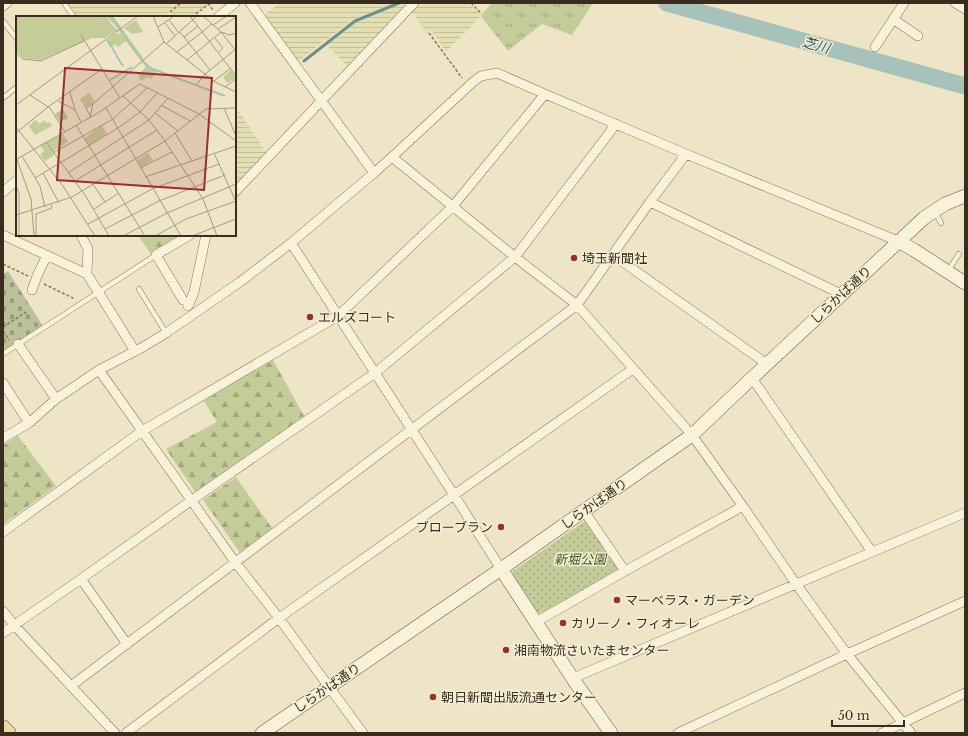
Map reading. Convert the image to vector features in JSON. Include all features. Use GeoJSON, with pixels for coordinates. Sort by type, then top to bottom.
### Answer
{"type":"FeatureCollection","features":[{"type":"Feature","properties":{"kind":"main road"},"geometry":{"type":"LineString","coordinates":[[3,727],[9,733]]}},
{"type":"Feature","properties":{"kind":"street"},"geometry":{"type":"LineString","coordinates":[[3,6],[7,3]]}},
{"type":"Feature","properties":{"kind":"street"},"geometry":{"type":"LineString","coordinates":[[219,16],[235,3]]}},
{"type":"Feature","properties":{"kind":"street"},"geometry":{"type":"LineString","coordinates":[[250,3],[374,173]]}},
{"type":"Feature","properties":{"kind":"street"},"geometry":{"type":"LineString","coordinates":[[236,191],[414,3]]}},
{"type":"Feature","properties":{"kind":"street"},"geometry":{"type":"LineString","coordinates":[[875,47],[904,3]]}},
{"type":"Feature","properties":{"kind":"street"},"geometry":{"type":"LineString","coordinates":[[956,3],[965,9]]}},
{"type":"Feature","properties":{"kind":"street"},"geometry":{"type":"LineString","coordinates":[[893,19],[918,36]]}},
{"type":"Feature","properties":{"kind":"street"},"geometry":{"type":"LineString","coordinates":[[3,438],[29,423],[56,399],[99,370],[166,333],[240,282],[291,243],[374,173],[481,76],[497,73],[686,154],[898,241],[965,283]]}},
{"type":"Feature","properties":{"kind":"street"},"geometry":{"type":"LineString","coordinates":[[3,532],[142,431],[338,316],[452,206],[545,94]]}},
{"type":"Feature","properties":{"kind":"street"},"geometry":{"type":"LineString","coordinates":[[3,633],[375,373],[515,257],[616,124]]}},
{"type":"Feature","properties":{"kind":"street"},"geometry":{"type":"LineString","coordinates":[[71,686],[577,306],[650,202],[686,154]]}},
{"type":"Feature","properties":{"kind":"street"},"geometry":{"type":"LineString","coordinates":[[392,157],[577,306],[692,435],[847,654],[911,733]]}},
{"type":"Feature","properties":{"kind":"street"},"geometry":{"type":"LineString","coordinates":[[3,192],[16,181]]}},
{"type":"Feature","properties":{"kind":"street","name":"しらかば通り"},"geometry":{"type":"LineString","coordinates":[[262,733],[501,569],[692,435],[924,218],[945,204],[965,196]]}},
{"type":"Feature","properties":{"kind":"street"},"geometry":{"type":"LineString","coordinates":[[650,202],[842,294]]}},
{"type":"Feature","properties":{"kind":"street"},"geometry":{"type":"LineString","coordinates":[[3,235],[87,274]]}},
{"type":"Feature","properties":{"kind":"street"},"geometry":{"type":"LineString","coordinates":[[82,236],[88,249],[87,274],[135,351]]}},
{"type":"Feature","properties":{"kind":"street"},"geometry":{"type":"LineString","coordinates":[[188,236],[156,255],[182,300],[190,302]]}},
{"type":"Feature","properties":{"kind":"street"},"geometry":{"type":"LineString","coordinates":[[192,315],[188,307],[194,292],[206,236]]}},
{"type":"Feature","properties":{"kind":"street"},"geometry":{"type":"LineString","coordinates":[[291,243],[501,569],[611,733]]}},
{"type":"Feature","properties":{"kind":"street"},"geometry":{"type":"LineString","coordinates":[[613,255],[767,364]]}},
{"type":"Feature","properties":{"kind":"street"},"geometry":{"type":"LineString","coordinates":[[32,290],[47,256]]}},
{"type":"Feature","properties":{"kind":"street"},"geometry":{"type":"LineString","coordinates":[[16,346],[56,399]]}},
{"type":"Feature","properties":{"kind":"street"},"geometry":{"type":"LineString","coordinates":[[126,733],[279,618],[633,369]]}},
{"type":"Feature","properties":{"kind":"street"},"geometry":{"type":"LineString","coordinates":[[99,370],[235,562],[279,618],[363,733]]}},
{"type":"Feature","properties":{"kind":"street"},"geometry":{"type":"LineString","coordinates":[[752,378],[872,552]]}},
{"type":"Feature","properties":{"kind":"street"},"geometry":{"type":"LineString","coordinates":[[3,383],[29,423]]}},
{"type":"Feature","properties":{"kind":"street"},"geometry":{"type":"LineString","coordinates":[[536,622],[736,510],[742,505]]}},
{"type":"Feature","properties":{"kind":"street"},"geometry":{"type":"LineString","coordinates":[[584,511],[625,571]]}},
{"type":"Feature","properties":{"kind":"street"},"geometry":{"type":"LineString","coordinates":[[573,678],[965,513]]}},
{"type":"Feature","properties":{"kind":"street"},"geometry":{"type":"LineString","coordinates":[[81,579],[127,644]]}},
{"type":"Feature","properties":{"kind":"street"},"geometry":{"type":"LineString","coordinates":[[678,733],[965,601]]}},
{"type":"Feature","properties":{"kind":"street"},"geometry":{"type":"LineString","coordinates":[[3,611],[14,625],[115,733]]}},
{"type":"Feature","properties":{"kind":"street"},"geometry":{"type":"LineString","coordinates":[[882,733],[965,693]]}},
{"type":"Feature","properties":{"kind":"lane"},"geometry":{"type":"LineString","coordinates":[[64,3],[73,16]]}},
{"type":"Feature","properties":{"kind":"lane"},"geometry":{"type":"LineString","coordinates":[[3,21],[16,38]]}},
{"type":"Feature","properties":{"kind":"lane"},"geometry":{"type":"LineString","coordinates":[[3,98],[16,88]]}},
{"type":"Feature","properties":{"kind":"lane"},"geometry":{"type":"LineString","coordinates":[[934,211],[941,223]]}},
{"type":"Feature","properties":{"kind":"lane"},"geometry":{"type":"LineString","coordinates":[[947,272],[959,254]]}},
{"type":"Feature","properties":{"kind":"lane"},"geometry":{"type":"LineString","coordinates":[[3,354],[156,255]]}},
{"type":"Feature","properties":{"kind":"lane"},"geometry":{"type":"LineString","coordinates":[[140,289],[166,333]]}},
{"type":"Feature","properties":{"kind":"path"},"geometry":{"type":"LineString","coordinates":[[170,12],[181,3]]}},
{"type":"Feature","properties":{"kind":"path"},"geometry":{"type":"LineString","coordinates":[[193,16],[210,3]]}},
{"type":"Feature","properties":{"kind":"path"},"geometry":{"type":"LineString","coordinates":[[471,3],[481,13]]}},
{"type":"Feature","properties":{"kind":"path"},"geometry":{"type":"LineString","coordinates":[[429,33],[468,87]]}},
{"type":"Feature","properties":{"kind":"path"},"geometry":{"type":"LineString","coordinates":[[3,327],[26,312]]}},
{"type":"Feature","properties":{"kind":"path"},"geometry":{"type":"LineString","coordinates":[[3,331],[16,346]]}},
{"type":"Feature","properties":{"kind":"shaded area"},"geometry":{"type":"Polygon","coordinates":[[[68,3],[181,3],[164,16],[76,16],[68,3]]]}},
{"type":"Feature","properties":{"kind":"shaded area"},"geometry":{"type":"Polygon","coordinates":[[[183,3],[208,4],[192,16],[172,16],[170,13],[183,3]]]}},
{"type":"Feature","properties":{"kind":"shaded area"},"geometry":{"type":"Polygon","coordinates":[[[280,3],[394,3],[352,20],[298,61],[264,15],[280,3]]]}},
{"type":"Feature","properties":{"kind":"shaded area"},"geometry":{"type":"Polygon","coordinates":[[[403,3],[407,7],[349,68],[327,45],[354,23],[403,3]]]}},
{"type":"Feature","properties":{"kind":"shaded area"},"geometry":{"type":"Polygon","coordinates":[[[421,3],[468,3],[482,15],[446,52],[431,30],[427,33],[411,11],[413,8],[415,10],[421,3]]]}},
{"type":"Feature","properties":{"kind":"shaded area"},"geometry":{"type":"Polygon","coordinates":[[[238,110],[267,154],[236,187],[236,117],[238,110]]]}},
{"type":"Feature","properties":{"kind":"green space"},"geometry":{"type":"Polygon","coordinates":[[[492,3],[593,3],[572,35],[542,24],[508,51],[481,16],[492,3]]]}},
{"type":"Feature","properties":{"kind":"green space"},"geometry":{"type":"Polygon","coordinates":[[[139,236],[180,236],[151,254],[139,236]]]}},
{"type":"Feature","properties":{"kind":"green space"},"geometry":{"type":"Polygon","coordinates":[[[8,271],[43,326],[3,351],[3,274],[8,271]]]}},
{"type":"Feature","properties":{"kind":"green space"},"geometry":{"type":"Polygon","coordinates":[[[273,360],[304,416],[196,493],[166,449],[217,422],[204,401],[273,360]]]}},
{"type":"Feature","properties":{"kind":"green space"},"geometry":{"type":"Polygon","coordinates":[[[18,436],[56,486],[3,524],[3,445],[18,436]]]}},
{"type":"Feature","properties":{"kind":"green space"},"geometry":{"type":"Polygon","coordinates":[[[236,477],[274,531],[241,554],[203,500],[236,477]]]}},
{"type":"Feature","properties":{"kind":"green space","name":"新堀公園"},"geometry":{"type":"Polygon","coordinates":[[[585,521],[589,521],[619,565],[619,571],[541,613],[537,613],[512,574],[513,571],[585,521]]]}},
{"type":"Feature","properties":{"kind":"waterway"},"geometry":{"type":"LineString","coordinates":[[304,61],[355,21],[399,3]]}},
{"type":"Feature","properties":{"kind":"waterway","name":"芝川"},"geometry":{"type":"LineString","coordinates":[[667,3],[965,86]]}},
{"type":"Feature","properties":{"kind":"place","name":"埼玉新聞社"},"geometry":{"type":"Point","coordinates":[574,258]}},
{"type":"Feature","properties":{"kind":"place","name":"エルズコート"},"geometry":{"type":"Point","coordinates":[310,317]}},
{"type":"Feature","properties":{"kind":"place","name":"ブローブラン"},"geometry":{"type":"Point","coordinates":[501,527]}},
{"type":"Feature","properties":{"kind":"place","name":"マーベラス・ガーデン"},"geometry":{"type":"Point","coordinates":[617,600]}},
{"type":"Feature","properties":{"kind":"place","name":"カリーノ・フィオーレ"},"geometry":{"type":"Point","coordinates":[563,623]}},
{"type":"Feature","properties":{"kind":"place","name":"湘南物流さいたまセンター"},"geometry":{"type":"Point","coordinates":[506,650]}},
{"type":"Feature","properties":{"kind":"place","name":"朝日新聞出版流通センター"},"geometry":{"type":"Point","coordinates":[433,697]}}]}
